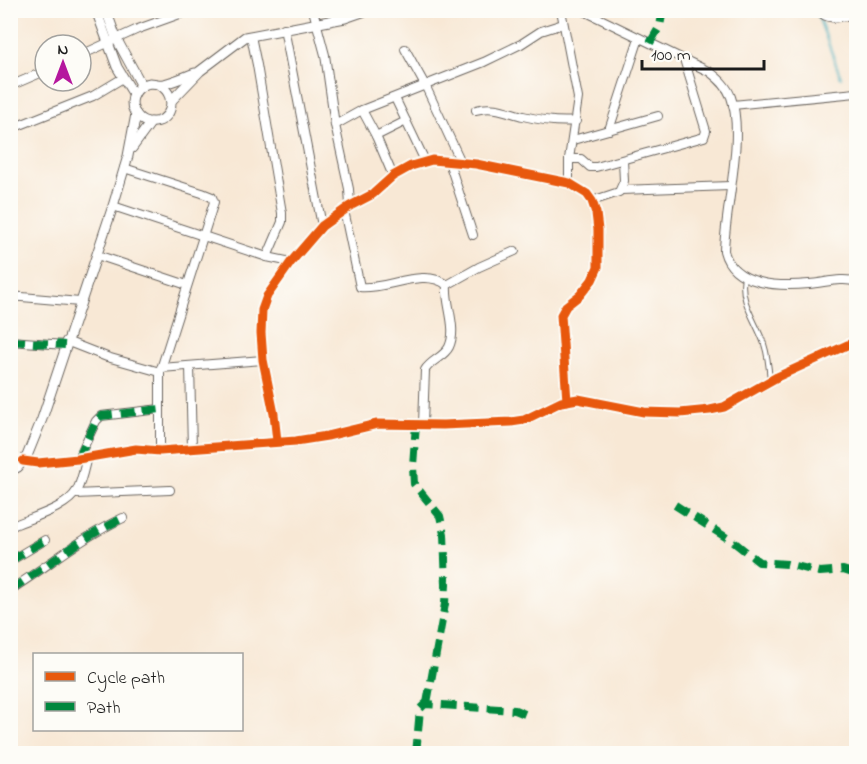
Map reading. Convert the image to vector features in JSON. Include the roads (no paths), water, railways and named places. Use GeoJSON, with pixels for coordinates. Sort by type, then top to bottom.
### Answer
{"type":"FeatureCollection","features":[{"type":"Feature","properties":{"kind":"street"},"geometry":{"type":"LineString","coordinates":[[96,10],[111,40],[142,86]]}},
{"type":"Feature","properties":{"kind":"street"},"geometry":{"type":"LineString","coordinates":[[106,10],[111,40],[123,78],[134,95]]}},
{"type":"Feature","properties":{"kind":"street"},"geometry":{"type":"LineString","coordinates":[[93,49],[191,10]]}},
{"type":"Feature","properties":{"kind":"street"},"geometry":{"type":"LineString","coordinates":[[314,10],[325,55],[335,124],[344,160],[347,208],[360,287],[371,288],[398,281],[431,278],[447,285]]}},
{"type":"Feature","properties":{"kind":"street"},"geometry":{"type":"LineString","coordinates":[[200,70],[179,80],[160,85],[148,83],[142,86],[134,95],[132,105],[136,114],[142,120],[151,122],[157,122],[167,115],[171,100],[200,70],[241,39],[284,28],[345,18],[368,10]]}},
{"type":"Feature","properties":{"kind":"street"},"geometry":{"type":"LineString","coordinates":[[561,10],[578,99],[569,159],[568,183]]}},
{"type":"Feature","properties":{"kind":"street"},"geometry":{"type":"LineString","coordinates":[[582,10],[684,59],[720,80],[731,96],[735,140],[724,251],[730,265],[744,276],[757,282],[789,285],[847,280],[856,282]]}},
{"type":"Feature","properties":{"kind":"street"},"geometry":{"type":"LineString","coordinates":[[819,10],[823,16],[828,18],[856,14]]}},
{"type":"Feature","properties":{"kind":"street"},"geometry":{"type":"LineString","coordinates":[[335,124],[362,110],[426,87],[511,50],[541,30],[563,24]]}},
{"type":"Feature","properties":{"kind":"street"},"geometry":{"type":"LineString","coordinates":[[284,28],[322,226]]}},
{"type":"Feature","properties":{"kind":"street"},"geometry":{"type":"LineString","coordinates":[[251,36],[282,213],[282,222],[267,257]]}},
{"type":"Feature","properties":{"kind":"street"},"geometry":{"type":"LineString","coordinates":[[609,129],[639,38]]}},
{"type":"Feature","properties":{"kind":"street"},"geometry":{"type":"LineString","coordinates":[[405,50],[426,87],[461,162]]}},
{"type":"Feature","properties":{"kind":"street"},"geometry":{"type":"LineString","coordinates":[[569,159],[581,159],[593,168],[699,140],[706,136],[684,59]]}},
{"type":"Feature","properties":{"kind":"street"},"geometry":{"type":"LineString","coordinates":[[10,86],[33,76]]}},
{"type":"Feature","properties":{"kind":"street"},"geometry":{"type":"LineString","coordinates":[[10,129],[93,96],[123,78]]}},
{"type":"Feature","properties":{"kind":"street"},"geometry":{"type":"LineString","coordinates":[[160,85],[168,92],[171,100]]}},
{"type":"Feature","properties":{"kind":"street"},"geometry":{"type":"LineString","coordinates":[[733,105],[856,93]]}},
{"type":"Feature","properties":{"kind":"street"},"geometry":{"type":"LineString","coordinates":[[395,98],[425,161]]}},
{"type":"Feature","properties":{"kind":"street"},"geometry":{"type":"LineString","coordinates":[[476,110],[491,108],[536,119],[576,121]]}},
{"type":"Feature","properties":{"kind":"street"},"geometry":{"type":"LineString","coordinates":[[362,110],[393,176]]}},
{"type":"Feature","properties":{"kind":"street"},"geometry":{"type":"LineString","coordinates":[[10,471],[23,461],[33,444],[42,419],[113,206],[128,156],[136,114]]}},
{"type":"Feature","properties":{"kind":"street"},"geometry":{"type":"LineString","coordinates":[[573,140],[658,116]]}},
{"type":"Feature","properties":{"kind":"street"},"geometry":{"type":"LineString","coordinates":[[376,136],[406,121]]}},
{"type":"Feature","properties":{"kind":"street"},"geometry":{"type":"LineString","coordinates":[[128,156],[151,122]]}},
{"type":"Feature","properties":{"kind":"street"},"geometry":{"type":"LineString","coordinates":[[277,441],[263,360],[262,310],[267,296],[291,262],[322,226],[347,208],[373,194],[393,176],[425,161],[444,160],[489,166],[568,183],[587,194],[592,201],[598,230],[598,267],[592,280],[580,295],[566,306],[561,315],[567,400]]}},
{"type":"Feature","properties":{"kind":"street"},"geometry":{"type":"LineString","coordinates":[[621,190],[624,181],[623,160]]}},
{"type":"Feature","properties":{"kind":"street"},"geometry":{"type":"LineString","coordinates":[[449,162],[473,235]]}},
{"type":"Feature","properties":{"kind":"street"},"geometry":{"type":"LineString","coordinates":[[124,168],[212,197],[213,206],[161,370],[160,451]]}},
{"type":"Feature","properties":{"kind":"street"},"geometry":{"type":"LineString","coordinates":[[592,201],[621,190],[730,186]]}},
{"type":"Feature","properties":{"kind":"street"},"geometry":{"type":"LineString","coordinates":[[113,206],[267,257],[291,262]]}},
{"type":"Feature","properties":{"kind":"street"},"geometry":{"type":"LineString","coordinates":[[447,285],[515,251]]}},
{"type":"Feature","properties":{"kind":"street"},"geometry":{"type":"LineString","coordinates":[[97,255],[187,285]]}},
{"type":"Feature","properties":{"kind":"street"},"geometry":{"type":"LineString","coordinates":[[423,424],[425,370],[428,364],[448,349],[451,338],[447,285]]}},
{"type":"Feature","properties":{"kind":"street"},"geometry":{"type":"LineString","coordinates":[[10,296],[80,302]]}},
{"type":"Feature","properties":{"kind":"street"},"geometry":{"type":"LineString","coordinates":[[10,341],[66,343],[107,357],[161,370],[263,360]]}},
{"type":"Feature","properties":{"kind":"street"},"geometry":{"type":"LineString","coordinates":[[23,461],[38,463],[136,449],[160,451],[296,441],[377,424],[493,423],[524,420],[567,400],[578,399],[644,412],[697,412],[724,407],[770,381],[856,341]]}},
{"type":"Feature","properties":{"kind":"street"},"geometry":{"type":"LineString","coordinates":[[190,366],[192,448]]}},
{"type":"Feature","properties":{"kind":"street"},"geometry":{"type":"LineString","coordinates":[[11,524],[50,512],[75,494],[82,476],[82,458],[96,421],[101,416],[160,409]]}},
{"type":"Feature","properties":{"kind":"street"},"geometry":{"type":"LineString","coordinates":[[75,494],[170,490]]}},
{"type":"Feature","properties":{"kind":"street"},"geometry":{"type":"LineString","coordinates":[[10,590],[78,544],[123,518]]}},
{"type":"Feature","properties":{"kind":"street"},"geometry":{"type":"LineString","coordinates":[[10,561],[45,540]]}},
{"type":"Feature","properties":{"kind":"lane"},"geometry":{"type":"LineString","coordinates":[[744,276],[742,285],[744,300],[765,347],[770,381]]}},
{"type":"Feature","properties":{"kind":"waterway"},"geometry":{"type":"LineString","coordinates":[[817,13],[841,78]]}}]}
